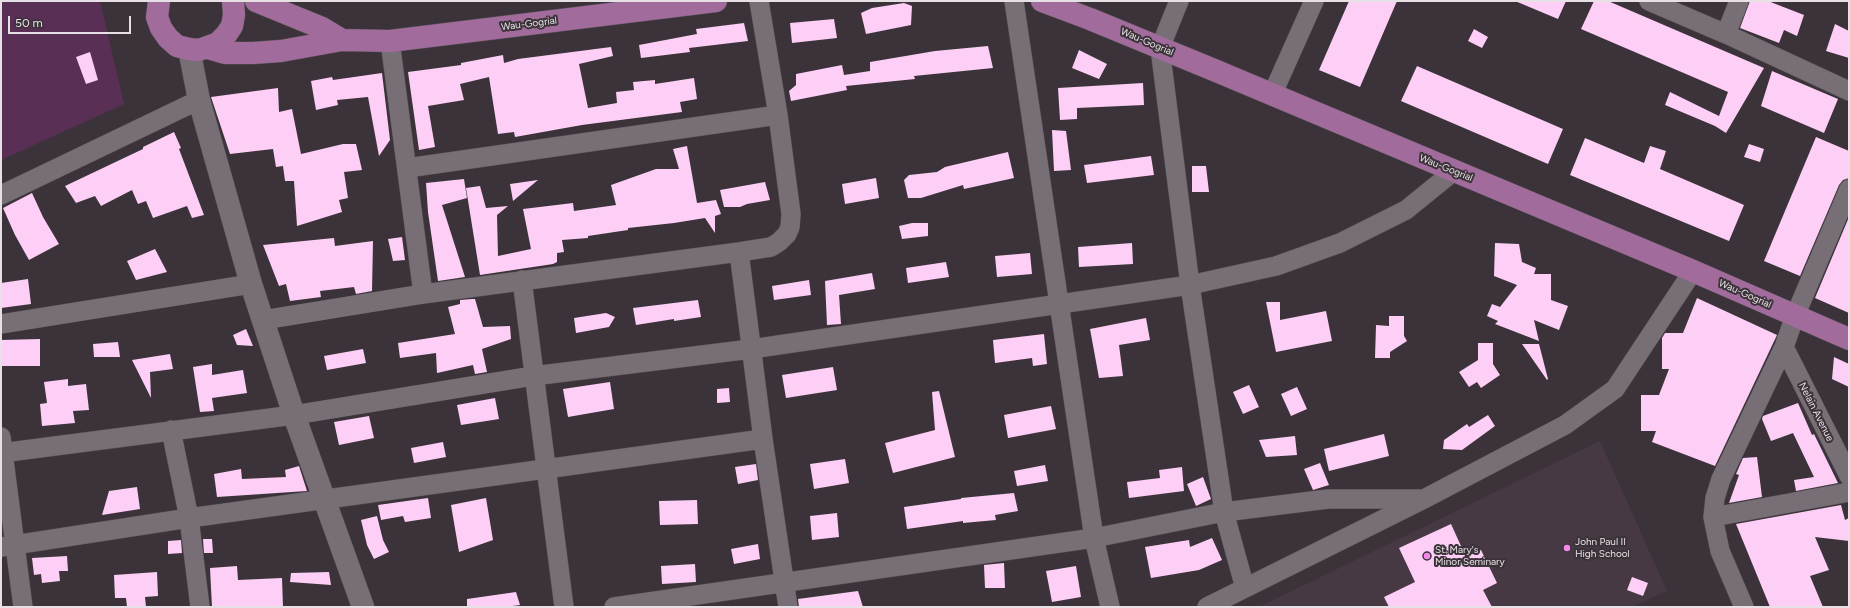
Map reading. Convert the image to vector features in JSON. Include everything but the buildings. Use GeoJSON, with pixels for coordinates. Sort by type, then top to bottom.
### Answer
{"type":"FeatureCollection","features":[{"type":"Feature","properties":{"kind":"main road"},"geometry":{"type":"LineString","coordinates":[[233,1],[234,15],[232,26],[226,35],[218,43],[198,49],[199,100],[251,284],[323,499],[363,607]]}},
{"type":"Feature","properties":{"kind":"main road","name":"Wau-Gogrial"},"geometry":{"type":"LineString","coordinates":[[256,1],[322,28],[342,40]]}},
{"type":"Feature","properties":{"kind":"main road","name":"Wau-Gogrial"},"geometry":{"type":"LineString","coordinates":[[157,2],[157,17],[161,28],[168,38],[177,46],[225,53],[253,53],[281,52],[342,40],[390,41],[716,1]]}},
{"type":"Feature","properties":{"kind":"main road","name":"Wau-Gogrial"},"geometry":{"type":"LineString","coordinates":[[1042,1],[1160,48],[1693,271],[1849,339]]}},
{"type":"Feature","properties":{"kind":"street"},"geometry":{"type":"LineString","coordinates":[[263,320],[423,294],[739,252],[771,247],[779,242],[787,234],[790,227],[792,214],[778,115],[759,1]]}},
{"type":"Feature","properties":{"kind":"street"},"geometry":{"type":"LineString","coordinates":[[1014,1],[1058,305],[1094,538],[1110,607]]}},
{"type":"Feature","properties":{"kind":"street"},"geometry":{"type":"LineString","coordinates":[[1179,1],[1160,48],[1190,285],[1224,512],[1245,588]]}},
{"type":"Feature","properties":{"kind":"street"},"geometry":{"type":"LineString","coordinates":[[1272,95],[1314,1]]}},
{"type":"Feature","properties":{"kind":"street"},"geometry":{"type":"LineString","coordinates":[[1649,1],[1726,34],[1849,91]]}},
{"type":"Feature","properties":{"kind":"street"},"geometry":{"type":"LineString","coordinates":[[1726,34],[1739,1]]}},
{"type":"Feature","properties":{"kind":"street"},"geometry":{"type":"LineString","coordinates":[[390,41],[423,294]]}},
{"type":"Feature","properties":{"kind":"street"},"geometry":{"type":"LineString","coordinates":[[1,195],[199,100]]}},
{"type":"Feature","properties":{"kind":"street"},"geometry":{"type":"LineString","coordinates":[[407,168],[778,115]]}},
{"type":"Feature","properties":{"kind":"street"},"geometry":{"type":"LineString","coordinates":[[24,607],[8,546],[2,447],[171,430],[294,415],[533,376],[751,349],[1190,285],[1276,266],[1340,243],[1406,210],[1454,171]]}},
{"type":"Feature","properties":{"kind":"street"},"geometry":{"type":"LineString","coordinates":[[1744,607],[1720,551],[1713,517],[1715,498],[1721,480],[1784,347],[1795,316],[1849,189]]}},
{"type":"Feature","properties":{"kind":"street"},"geometry":{"type":"LineString","coordinates":[[739,252],[763,439],[788,607]]}},
{"type":"Feature","properties":{"kind":"street"},"geometry":{"type":"LineString","coordinates":[[1207,607],[1424,499],[1565,425],[1615,389],[1693,271]]}},
{"type":"Feature","properties":{"kind":"street"},"geometry":{"type":"LineString","coordinates":[[522,280],[533,376],[564,607]]}},
{"type":"Feature","properties":{"kind":"street"},"geometry":{"type":"LineString","coordinates":[[1,324],[251,284]]}},
{"type":"Feature","properties":{"kind":"street","name":"Nelain Avenue"},"geometry":{"type":"LineString","coordinates":[[1784,347],[1849,476]]}},
{"type":"Feature","properties":{"kind":"street"},"geometry":{"type":"LineString","coordinates":[[171,430],[189,518],[200,607]]}},
{"type":"Feature","properties":{"kind":"street"},"geometry":{"type":"LineString","coordinates":[[8,546],[323,499],[763,439]]}},
{"type":"Feature","properties":{"kind":"street"},"geometry":{"type":"LineString","coordinates":[[1713,517],[1849,492]]}},
{"type":"Feature","properties":{"kind":"street"},"geometry":{"type":"LineString","coordinates":[[614,607],[1094,538],[1224,512],[1328,499],[1424,499]]}},
{"type":"Feature","properties":{"kind":"shaded area"},"geometry":{"type":"Polygon","coordinates":[[[1,1],[100,1],[124,104],[1,160],[1,1]]]}},
{"type":"Feature","properties":{"kind":"shaded area","name":"John Paul II High School"},"geometry":{"type":"Polygon","coordinates":[[[1600,441],[1667,591],[1632,607],[1259,607],[1600,441]]]}},
{"type":"Feature","properties":{"kind":"place","name":"John Paul II High School"},"geometry":{"type":"Point","coordinates":[1567,548]}},
{"type":"Feature","properties":{"kind":"place","name":"St. Mary's Minor Seminary"},"geometry":{"type":"Point","coordinates":[1427,556]}}]}
